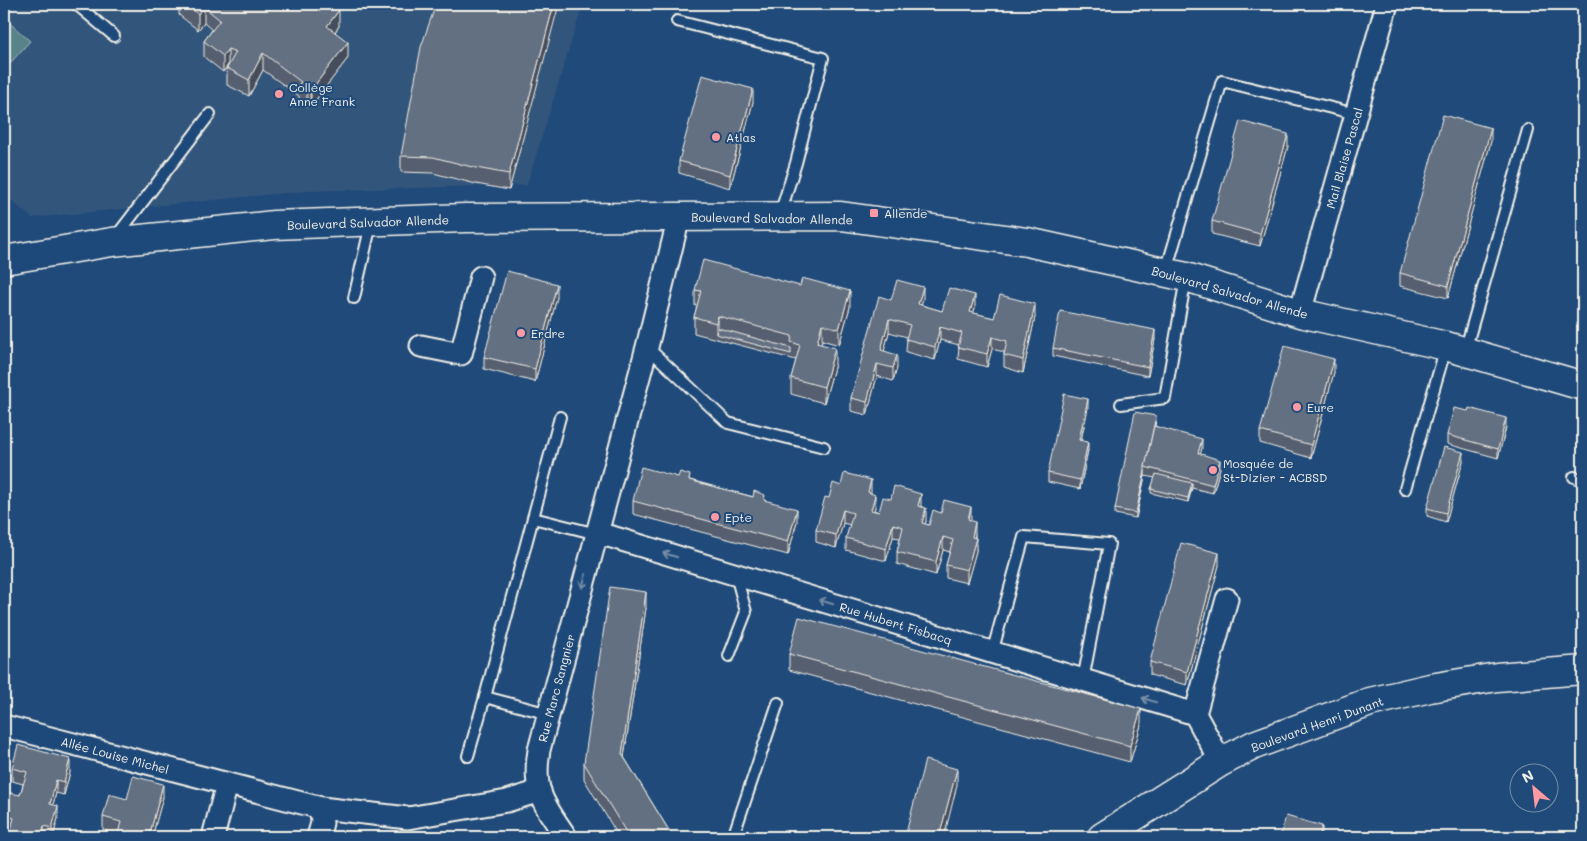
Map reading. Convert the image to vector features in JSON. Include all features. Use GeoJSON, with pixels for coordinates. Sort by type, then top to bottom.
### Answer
{"type":"FeatureCollection","features":[{"type":"Feature","properties":{"kind":"street","name":"Mail Blaise Pascal"},"geometry":{"type":"LineString","coordinates":[[1300,312],[1387,4]]}},
{"type":"Feature","properties":{"kind":"street","name":"Boulevard Salvador Allende"},"geometry":{"type":"LineString","coordinates":[[4,260],[112,242],[274,225],[371,221],[780,215],[842,216],[1027,242],[1176,275],[1300,312],[1455,349],[1583,386]]}},
{"type":"Feature","properties":{"kind":"street","name":"Rue Marc Sangnier"},"geometry":{"type":"LineString","coordinates":[[566,837],[541,799],[536,767],[648,347],[678,217]]}},
{"type":"Feature","properties":{"kind":"street"},"geometry":{"type":"LineString","coordinates":[[422,346],[461,354],[481,278]]}},
{"type":"Feature","properties":{"kind":"street","name":"Rue Hubert Fisbacq"},"geometry":{"type":"LineString","coordinates":[[597,534],[736,574],[1195,714]]}},
{"type":"Feature","properties":{"kind":"street"},"geometry":{"type":"LineString","coordinates":[[1221,762],[1195,714],[1227,599]]}},
{"type":"Feature","properties":{"kind":"street","name":"Boulevard Henri Dunant"},"geometry":{"type":"LineString","coordinates":[[1102,837],[1221,762],[1254,745],[1370,702],[1430,688],[1497,676],[1583,670]]}},
{"type":"Feature","properties":{"kind":"street","name":"Allée Louise Michel"},"geometry":{"type":"LineString","coordinates":[[4,726],[321,808],[408,818],[500,803],[540,791]]}},
{"type":"Feature","properties":{"kind":"street"},"geometry":{"type":"LineString","coordinates":[[213,837],[227,784]]}},
{"type":"Feature","properties":{"kind":"street"},"geometry":{"type":"LineString","coordinates":[[318,837],[322,823],[321,808]]}},
{"type":"Feature","properties":{"kind":"lane"},"geometry":{"type":"LineString","coordinates":[[76,4],[114,36]]}},
{"type":"Feature","properties":{"kind":"lane"},"geometry":{"type":"LineString","coordinates":[[677,21],[823,58],[796,163],[780,215]]}},
{"type":"Feature","properties":{"kind":"lane"},"geometry":{"type":"LineString","coordinates":[[1121,404],[1165,398],[1176,275],[1222,81],[1356,114]]}},
{"type":"Feature","properties":{"kind":"lane"},"geometry":{"type":"LineString","coordinates":[[112,242],[210,114]]}},
{"type":"Feature","properties":{"kind":"lane"},"geometry":{"type":"LineString","coordinates":[[1405,489],[1455,349],[1528,130]]}},
{"type":"Feature","properties":{"kind":"lane"},"geometry":{"type":"LineString","coordinates":[[354,298],[371,221]]}},
{"type":"Feature","properties":{"kind":"lane"},"geometry":{"type":"LineString","coordinates":[[648,347],[728,423],[824,447]]}},
{"type":"Feature","properties":{"kind":"lane"},"geometry":{"type":"LineString","coordinates":[[468,756],[560,417]]}},
{"type":"Feature","properties":{"kind":"lane"},"geometry":{"type":"LineString","coordinates":[[533,518],[597,534]]}},
{"type":"Feature","properties":{"kind":"lane"},"geometry":{"type":"LineString","coordinates":[[992,652],[1024,537],[1109,544],[1082,680]]}},
{"type":"Feature","properties":{"kind":"lane"},"geometry":{"type":"LineString","coordinates":[[730,656],[746,612],[736,574]]}},
{"type":"Feature","properties":{"kind":"lane"},"geometry":{"type":"LineString","coordinates":[[485,697],[549,714]]}},
{"type":"Feature","properties":{"kind":"lane"},"geometry":{"type":"LineString","coordinates":[[734,837],[778,703]]}},
{"type":"Feature","properties":{"kind":"shaded area","name":"Collège Anne Frank"},"geometry":{"type":"Polygon","coordinates":[[[4,4],[583,4],[527,185],[306,191],[32,218],[4,194],[4,4]]]}},
{"type":"Feature","properties":{"kind":"green space"},"geometry":{"type":"Polygon","coordinates":[[[4,18],[30,41],[4,70],[4,18]]]}},
{"type":"Feature","properties":{"kind":"building"},"geometry":{"type":"Polygon","coordinates":[[[185,4],[331,4],[339,10],[327,26],[348,42],[311,90],[307,91],[299,84],[301,82],[263,53],[249,80],[227,68],[236,52],[228,49],[223,56],[204,41],[220,20],[204,7],[198,14],[185,4]]]}},
{"type":"Feature","properties":{"kind":"building"},"geometry":{"type":"Polygon","coordinates":[[[436,4],[554,4],[509,174],[433,157],[401,156],[421,47],[436,4]]]}},
{"type":"Feature","properties":{"kind":"building","name":"Atlas"},"geometry":{"type":"Polygon","coordinates":[[[702,75],[753,89],[730,175],[679,161],[702,75]]]}},
{"type":"Feature","properties":{"kind":"building"},"geometry":{"type":"Polygon","coordinates":[[[1443,115],[1491,128],[1448,286],[1400,273],[1443,115]]]}},
{"type":"Feature","properties":{"kind":"building"},"geometry":{"type":"Polygon","coordinates":[[[1240,121],[1288,134],[1260,234],[1212,221],[1240,121]]]}},
{"type":"Feature","properties":{"kind":"building"},"geometry":{"type":"Polygon","coordinates":[[[703,260],[800,286],[802,278],[850,291],[839,329],[822,324],[817,343],[835,348],[824,387],[791,378],[800,345],[791,342],[792,336],[718,316],[716,323],[694,317],[701,291],[695,290],[703,260]]]}},
{"type":"Feature","properties":{"kind":"building","name":"Erdre"},"geometry":{"type":"Polygon","coordinates":[[[507,271],[557,284],[535,369],[484,357],[507,271]]]}},
{"type":"Feature","properties":{"kind":"building"},"geometry":{"type":"Polygon","coordinates":[[[897,280],[923,287],[918,304],[942,311],[949,288],[975,295],[970,312],[994,318],[1000,295],[1035,304],[1023,360],[1004,355],[1007,341],[992,337],[987,354],[958,347],[962,333],[940,327],[935,347],[906,339],[910,325],[889,319],[881,350],[897,355],[893,368],[877,364],[867,402],[851,398],[879,296],[891,300],[897,280]]]}},
{"type":"Feature","properties":{"kind":"building"},"geometry":{"type":"Polygon","coordinates":[[[1060,311],[1155,330],[1148,367],[1053,348],[1060,311]]]}},
{"type":"Feature","properties":{"kind":"building"},"geometry":{"type":"Polygon","coordinates":[[[718,328],[791,348],[791,354],[716,334],[718,328]]]}},
{"type":"Feature","properties":{"kind":"building","name":"Eure"},"geometry":{"type":"Polygon","coordinates":[[[1284,346],[1334,359],[1311,445],[1260,431],[1284,346]]]}},
{"type":"Feature","properties":{"kind":"building"},"geometry":{"type":"Polygon","coordinates":[[[1064,394],[1088,399],[1079,440],[1088,442],[1080,480],[1048,473],[1064,394]]]}},
{"type":"Feature","properties":{"kind":"building"},"geometry":{"type":"Polygon","coordinates":[[[1454,408],[1468,411],[1469,408],[1506,418],[1498,449],[1447,435],[1454,408]]]}},
{"type":"Feature","properties":{"kind":"building"},"geometry":{"type":"Polygon","coordinates":[[[1135,412],[1156,416],[1136,513],[1115,509],[1135,412]]]}},
{"type":"Feature","properties":{"kind":"building"},"geometry":{"type":"Polygon","coordinates":[[[1154,426],[1202,439],[1198,453],[1220,460],[1213,485],[1145,467],[1154,426]]]}},
{"type":"Feature","properties":{"kind":"building"},"geometry":{"type":"Polygon","coordinates":[[[1444,447],[1463,452],[1446,513],[1427,508],[1444,447]]]}},
{"type":"Feature","properties":{"kind":"building","name":"Epte"},"geometry":{"type":"Polygon","coordinates":[[[641,467],[678,477],[680,472],[690,475],[689,480],[753,497],[754,491],[765,495],[764,500],[797,509],[788,542],[633,501],[641,467]]]}},
{"type":"Feature","properties":{"kind":"building"},"geometry":{"type":"Polygon","coordinates":[[[844,473],[871,480],[868,492],[875,495],[871,510],[879,512],[883,497],[891,499],[894,486],[921,494],[918,506],[926,508],[922,523],[929,525],[933,510],[941,513],[944,500],[971,507],[968,519],[975,522],[972,537],[976,538],[967,570],[946,565],[953,540],[943,537],[936,562],[897,552],[903,527],[893,524],[886,549],[846,538],[853,513],[843,510],[836,535],[816,530],[825,497],[829,498],[833,483],[841,486],[844,473]]]}},
{"type":"Feature","properties":{"kind":"building"},"geometry":{"type":"Polygon","coordinates":[[[1156,474],[1192,483],[1188,498],[1151,489],[1156,474]]]}},
{"type":"Feature","properties":{"kind":"building"},"geometry":{"type":"Polygon","coordinates":[[[1181,543],[1219,553],[1187,672],[1150,662],[1181,543]]]}},
{"type":"Feature","properties":{"kind":"building"},"geometry":{"type":"Polygon","coordinates":[[[610,587],[646,592],[622,754],[673,837],[629,837],[584,763],[610,587]]]}},
{"type":"Feature","properties":{"kind":"building"},"geometry":{"type":"Polygon","coordinates":[[[799,617],[1141,709],[1130,746],[789,654],[799,617]]]}},
{"type":"Feature","properties":{"kind":"building"},"geometry":{"type":"Polygon","coordinates":[[[18,745],[70,759],[64,782],[56,780],[50,804],[58,806],[52,828],[44,826],[41,837],[9,837],[14,818],[4,815],[4,798],[6,792],[20,795],[27,772],[12,768],[18,745]]]}},
{"type":"Feature","properties":{"kind":"building"},"geometry":{"type":"Polygon","coordinates":[[[925,760],[957,769],[939,837],[905,837],[925,760]]]}},
{"type":"Feature","properties":{"kind":"building"},"geometry":{"type":"Polygon","coordinates":[[[133,776],[163,784],[149,837],[117,837],[121,822],[103,817],[109,794],[127,799],[133,776]]]}},
{"type":"Feature","properties":{"kind":"building"},"geometry":{"type":"Polygon","coordinates":[[[1286,816],[1322,826],[1319,837],[1280,837],[1286,816]]]}},
{"type":"Feature","properties":{"kind":"place","name":"Collège Anne Frank"},"geometry":{"type":"Point","coordinates":[279,94]}},
{"type":"Feature","properties":{"kind":"place","name":"Atlas"},"geometry":{"type":"Point","coordinates":[716,137]}},
{"type":"Feature","properties":{"kind":"place","name":"Allende"},"geometry":{"type":"Point","coordinates":[874,213]}},
{"type":"Feature","properties":{"kind":"place","name":"Erdre"},"geometry":{"type":"Point","coordinates":[521,333]}},
{"type":"Feature","properties":{"kind":"place","name":"Eure"},"geometry":{"type":"Point","coordinates":[1297,407]}},
{"type":"Feature","properties":{"kind":"place","name":"Mosquée de St-Dizier - ACBSD"},"geometry":{"type":"Point","coordinates":[1213,470]}},
{"type":"Feature","properties":{"kind":"place","name":"Epte"},"geometry":{"type":"Point","coordinates":[715,517]}}]}
